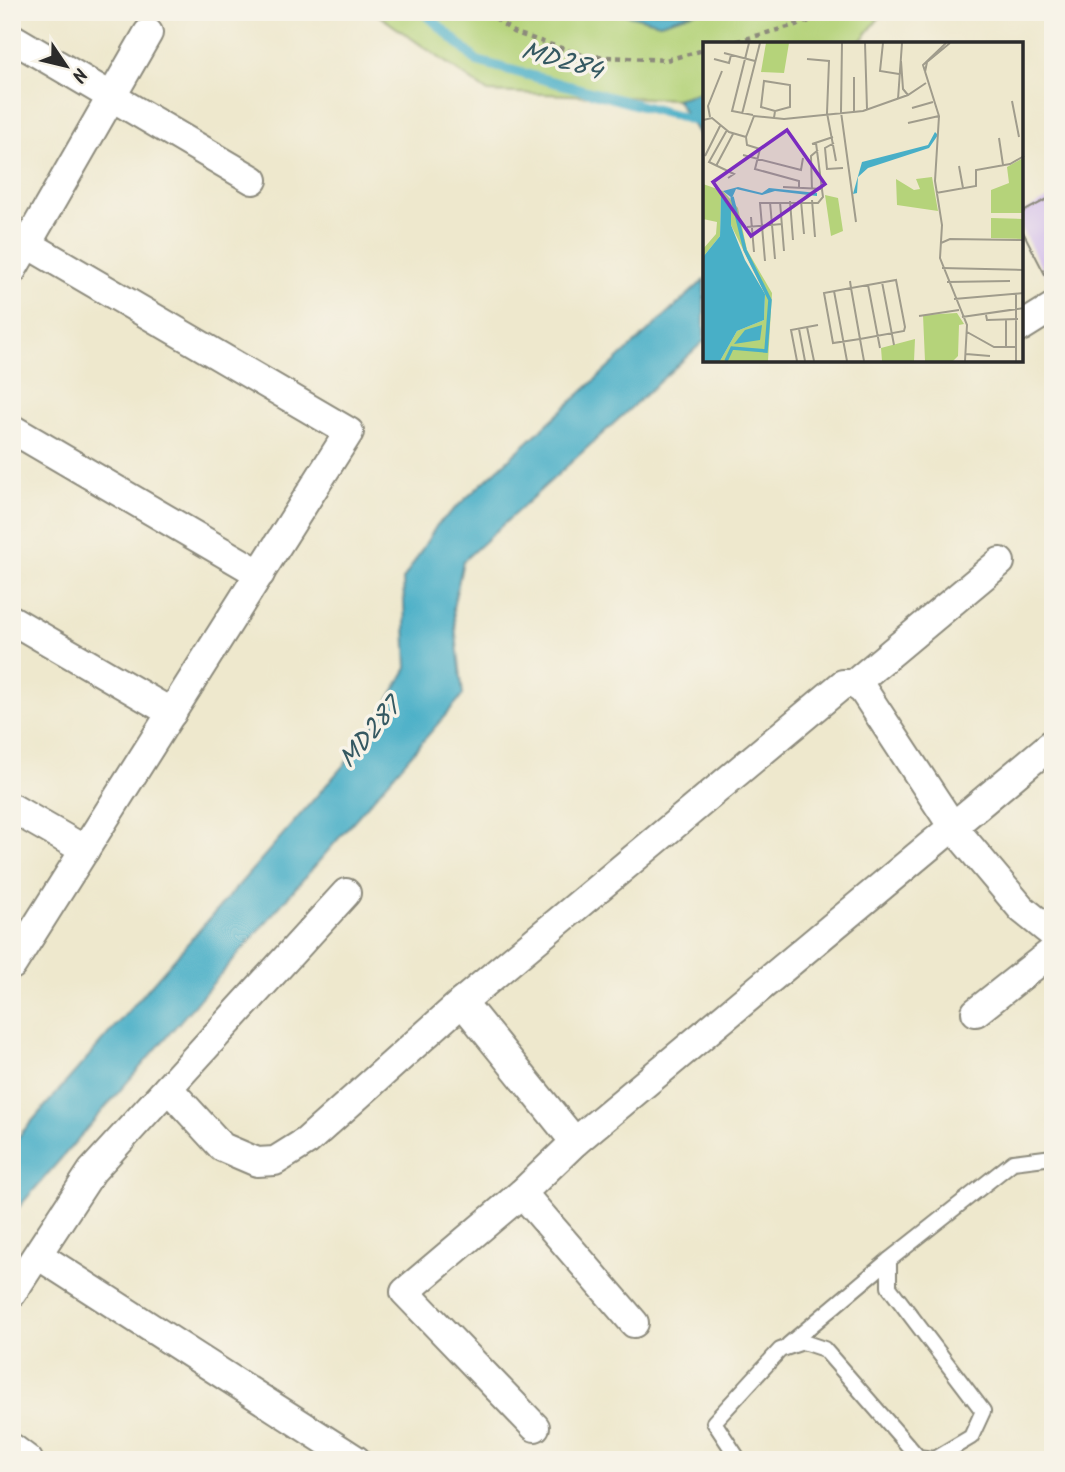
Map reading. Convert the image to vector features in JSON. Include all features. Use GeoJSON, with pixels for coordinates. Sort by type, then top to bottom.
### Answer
{"type":"FeatureCollection","features":[{"type":"Feature","properties":{"kind":"street"},"geometry":{"type":"LineString","coordinates":[[12,270],[20,239],[112,97],[148,33]]}},
{"type":"Feature","properties":{"kind":"street"},"geometry":{"type":"LineString","coordinates":[[12,38],[253,180]]}},
{"type":"Feature","properties":{"kind":"street"},"geometry":{"type":"LineString","coordinates":[[12,965],[349,432],[20,239]]}},
{"type":"Feature","properties":{"kind":"street"},"geometry":{"type":"LineString","coordinates":[[1023,326],[1053,307]]}},
{"type":"Feature","properties":{"kind":"street"},"geometry":{"type":"LineString","coordinates":[[12,429],[260,574]]}},
{"type":"Feature","properties":{"kind":"street"},"geometry":{"type":"LineString","coordinates":[[854,684],[1000,562]]}},
{"type":"Feature","properties":{"kind":"street"},"geometry":{"type":"LineString","coordinates":[[12,620],[172,713]]}},
{"type":"Feature","properties":{"kind":"street"},"geometry":{"type":"LineString","coordinates":[[168,1088],[222,1147],[257,1162],[275,1161],[307,1141],[462,1003],[843,684],[854,684],[863,690],[953,827],[1022,909],[1053,934]]}},
{"type":"Feature","properties":{"kind":"street"},"geometry":{"type":"LineString","coordinates":[[535,1427],[405,1292],[522,1193],[575,1142],[1053,743]]}},
{"type":"Feature","properties":{"kind":"street"},"geometry":{"type":"LineString","coordinates":[[12,808],[85,850]]}},
{"type":"Feature","properties":{"kind":"street"},"geometry":{"type":"LineString","coordinates":[[12,1293],[92,1171],[346,893]]}},
{"type":"Feature","properties":{"kind":"street"},"geometry":{"type":"LineString","coordinates":[[976,1012],[1053,951]]}},
{"type":"Feature","properties":{"kind":"street"},"geometry":{"type":"LineString","coordinates":[[462,1003],[575,1142]]}},
{"type":"Feature","properties":{"kind":"street"},"geometry":{"type":"LineString","coordinates":[[522,1193],[634,1324]]}},
{"type":"Feature","properties":{"kind":"street"},"geometry":{"type":"LineString","coordinates":[[38,1255],[356,1460]]}},
{"type":"Feature","properties":{"kind":"street"},"geometry":{"type":"LineString","coordinates":[[12,1448],[28,1460]]}},
{"type":"Feature","properties":{"kind":"lane"},"geometry":{"type":"LineString","coordinates":[[739,1460],[714,1422],[780,1350],[1013,1162],[1053,1157]]}},
{"type":"Feature","properties":{"kind":"lane"},"geometry":{"type":"LineString","coordinates":[[780,1350],[803,1342],[824,1349],[918,1457],[934,1459],[971,1437],[984,1411],[889,1287],[889,1260]]}},
{"type":"Feature","properties":{"kind":"path"},"geometry":{"type":"LineString","coordinates":[[488,12],[513,33],[585,56],[666,60],[703,51]]}},
{"type":"Feature","properties":{"kind":"path"},"geometry":{"type":"LineString","coordinates":[[734,42],[817,19],[823,12]]}},
{"type":"Feature","properties":{"kind":"green space"},"geometry":{"type":"Polygon","coordinates":[[[374,12],[617,12],[660,23],[696,12],[884,12],[860,42],[703,42],[703,91],[676,99],[488,92],[374,12]]]}},
{"type":"Feature","properties":{"kind":"water"},"geometry":{"type":"Polygon","coordinates":[[[617,12],[696,12],[660,23],[617,12]]]}},
{"type":"Feature","properties":{"kind":"water"},"geometry":{"type":"Polygon","coordinates":[[[703,91],[703,140],[676,99],[703,91]]]}},
{"type":"Feature","properties":{"kind":"water"},"geometry":{"type":"Polygon","coordinates":[[[703,281],[703,342],[463,561],[453,608],[463,695],[12,1215],[12,1144],[364,742],[407,668],[403,580],[437,525],[703,281]]]}},
{"type":"Feature","properties":{"kind":"building"},"geometry":{"type":"Polygon","coordinates":[[[1053,196],[1053,290],[1023,232],[1023,212],[1053,196]]]}},
{"type":"Feature","properties":{"kind":"waterway","name":"MD284"},"geometry":{"type":"LineString","coordinates":[[424,12],[477,61],[703,123]]}},
{"type":"Feature","properties":{"kind":"water label","name":"MD287"},"geometry":{"type":"Point","coordinates":[369,733]}}]}
